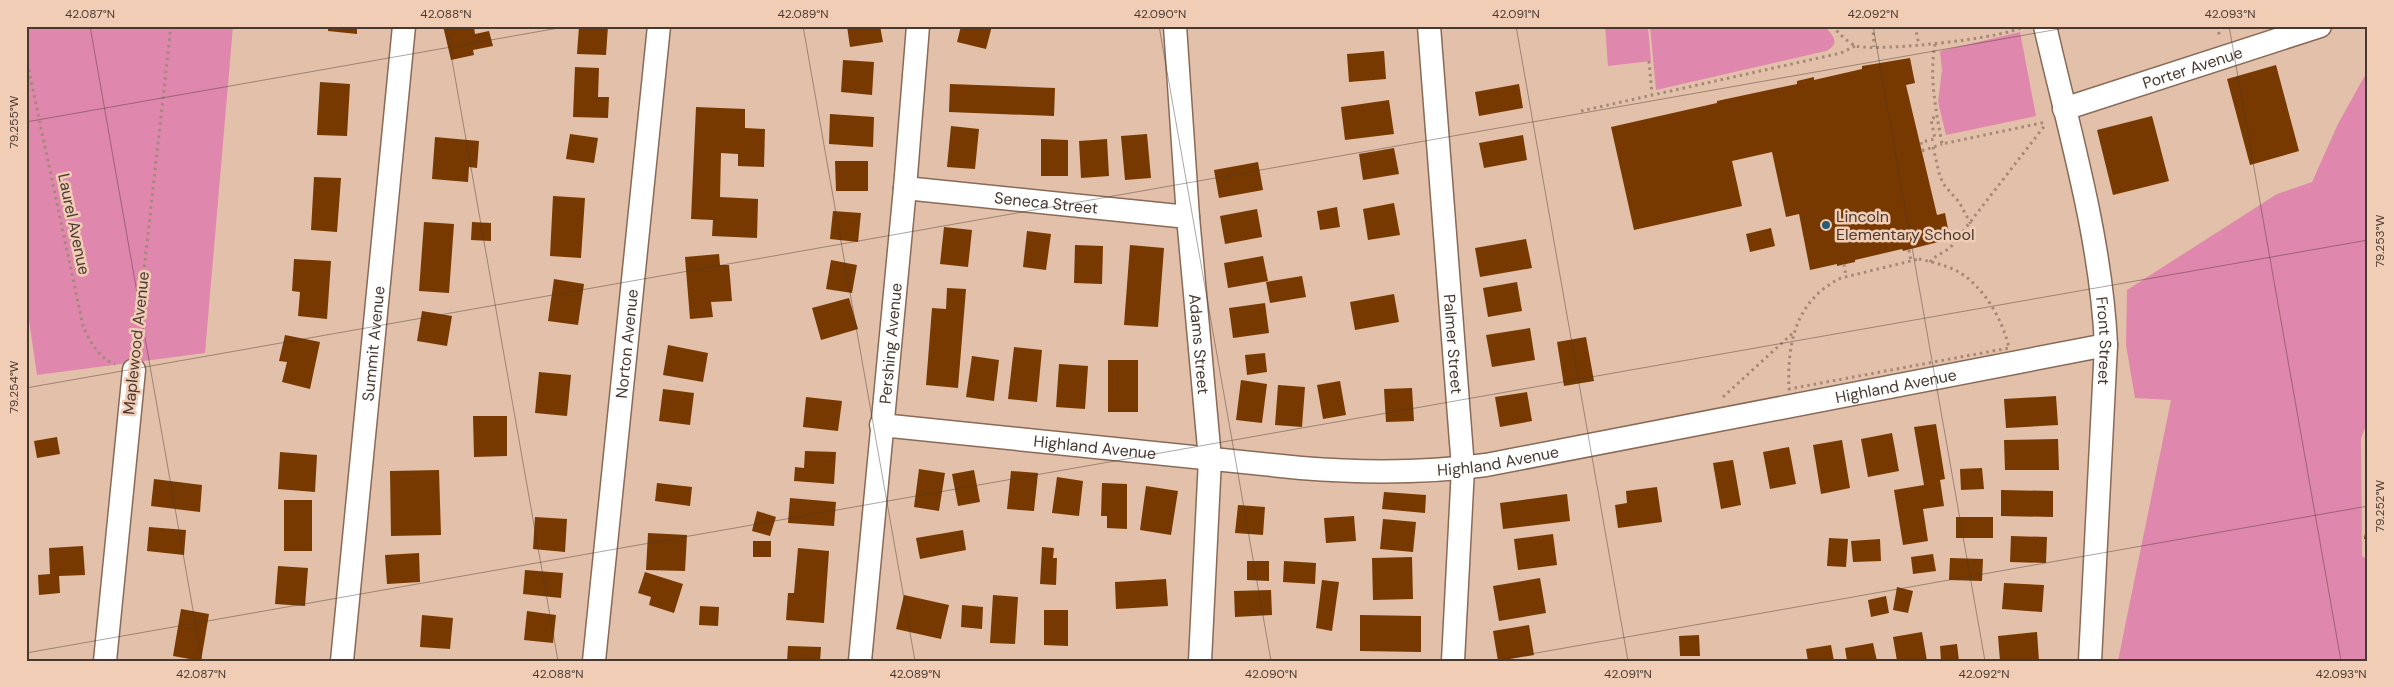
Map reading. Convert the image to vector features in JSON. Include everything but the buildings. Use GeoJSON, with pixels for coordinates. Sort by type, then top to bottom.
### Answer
{"type":"FeatureCollection","features":[{"type":"Feature","properties":{"kind":"street","name":"Summit Avenue"},"geometry":{"type":"LineString","coordinates":[[342,661],[404,26]]}},
{"type":"Feature","properties":{"kind":"street","name":"Norton Avenue"},"geometry":{"type":"LineString","coordinates":[[594,661],[659,26]]}},
{"type":"Feature","properties":{"kind":"street","name":"Pershing Avenue"},"geometry":{"type":"LineString","coordinates":[[860,661],[905,188],[918,26]]}},
{"type":"Feature","properties":{"kind":"street","name":"Adams Street"},"geometry":{"type":"LineString","coordinates":[[1175,26],[1188,217],[1210,459],[1200,661]]}},
{"type":"Feature","properties":{"kind":"street","name":"Palmer Street"},"geometry":{"type":"LineString","coordinates":[[1429,26],[1463,468],[1454,661]]}},
{"type":"Feature","properties":{"kind":"street","name":"Front Street"},"geometry":{"type":"LineString","coordinates":[[2045,26],[2052,116],[2094,241],[2104,303],[2106,345],[2090,661]]}},
{"type":"Feature","properties":{"kind":"street","name":"Porter Avenue"},"geometry":{"type":"LineString","coordinates":[[2052,116],[2320,26]]}},
{"type":"Feature","properties":{"kind":"street","name":"Seneca Street"},"geometry":{"type":"LineString","coordinates":[[905,188],[1188,217]]}},
{"type":"Feature","properties":{"kind":"street","name":"Highland Avenue"},"geometry":{"type":"LineString","coordinates":[[881,425],[1334,471],[1421,472],[1463,468],[2106,345]]}},
{"type":"Feature","properties":{"kind":"street","name":"Maplewood Avenue"},"geometry":{"type":"LineString","coordinates":[[105,661],[134,370]]}},
{"type":"Feature","properties":{"kind":"path","name":"Maplewood Avenue"},"geometry":{"type":"LineString","coordinates":[[134,370],[171,26]]}},
{"type":"Feature","properties":{"kind":"path"},"geometry":{"type":"LineString","coordinates":[[1832,26],[1855,46]]}},
{"type":"Feature","properties":{"kind":"path"},"geometry":{"type":"LineString","coordinates":[[1872,26],[1874,47]]}},
{"type":"Feature","properties":{"kind":"path"},"geometry":{"type":"LineString","coordinates":[[1915,26],[1919,45]]}},
{"type":"Feature","properties":{"kind":"path"},"geometry":{"type":"LineString","coordinates":[[1581,111],[1841,53],[1855,46],[1950,44],[2024,26]]}},
{"type":"Feature","properties":{"kind":"path"},"geometry":{"type":"LineString","coordinates":[[2216,26],[2220,36]]}},
{"type":"Feature","properties":{"kind":"path"},"geometry":{"type":"LineString","coordinates":[[1935,44],[1932,59],[1932,87],[1942,144]]}},
{"type":"Feature","properties":{"kind":"path","name":"Laurel Avenue"},"geometry":{"type":"LineString","coordinates":[[26,57],[83,326],[91,343],[109,362],[134,370]]}},
{"type":"Feature","properties":{"kind":"path"},"geometry":{"type":"LineString","coordinates":[[1649,62],[1652,94]]}},
{"type":"Feature","properties":{"kind":"path"},"geometry":{"type":"LineString","coordinates":[[1937,116],[1931,119],[1935,139],[1921,142],[1922,151],[1942,144],[2052,116]]}},
{"type":"Feature","properties":{"kind":"path"},"geometry":{"type":"LineString","coordinates":[[1930,262],[1950,248],[1971,224],[2052,116]]}},
{"type":"Feature","properties":{"kind":"path"},"geometry":{"type":"LineString","coordinates":[[1933,148],[1940,177],[1959,202],[1971,224]]}},
{"type":"Feature","properties":{"kind":"path"},"geometry":{"type":"LineString","coordinates":[[1909,250],[1911,261]]}},
{"type":"Feature","properties":{"kind":"path"},"geometry":{"type":"LineString","coordinates":[[1919,259],[1930,262],[1958,272],[1973,285],[1998,318],[2009,348],[1789,389],[1789,361],[1794,332],[1808,302],[1831,283],[1846,277],[1919,259]]}},
{"type":"Feature","properties":{"kind":"path"},"geometry":{"type":"LineString","coordinates":[[1844,264],[1846,277]]}},
{"type":"Feature","properties":{"kind":"path"},"geometry":{"type":"LineString","coordinates":[[1717,403],[1794,332]]}},
{"type":"Feature","properties":{"kind":"shaded area"},"geometry":{"type":"Polygon","coordinates":[[[26,26],[233,26],[205,353],[37,375],[26,300],[26,26]]]}},
{"type":"Feature","properties":{"kind":"shaded area"},"geometry":{"type":"Polygon","coordinates":[[[1605,26],[1648,26],[1651,61],[1608,66],[1605,26]]]}},
{"type":"Feature","properties":{"kind":"shaded area"},"geometry":{"type":"Polygon","coordinates":[[[1650,26],[1825,26],[1833,36],[1834,42],[1831,48],[1826,51],[1656,90],[1650,26]]]}},
{"type":"Feature","properties":{"kind":"shaded area"},"geometry":{"type":"Polygon","coordinates":[[[2020,32],[2036,116],[1946,135],[1938,102],[1942,70],[1940,51],[2020,32]]]}},
{"type":"Feature","properties":{"kind":"shaded area"},"geometry":{"type":"Polygon","coordinates":[[[2368,70],[2368,421],[2361,438],[2362,556],[2368,560],[2368,661],[2118,661],[2171,400],[2135,398],[2126,345],[2127,290],[2277,194],[2312,182],[2338,124],[2368,70]]]}},
{"type":"Feature","properties":{"kind":"place","name":"Lincoln Elementary School"},"geometry":{"type":"Point","coordinates":[1826,225]}}]}
